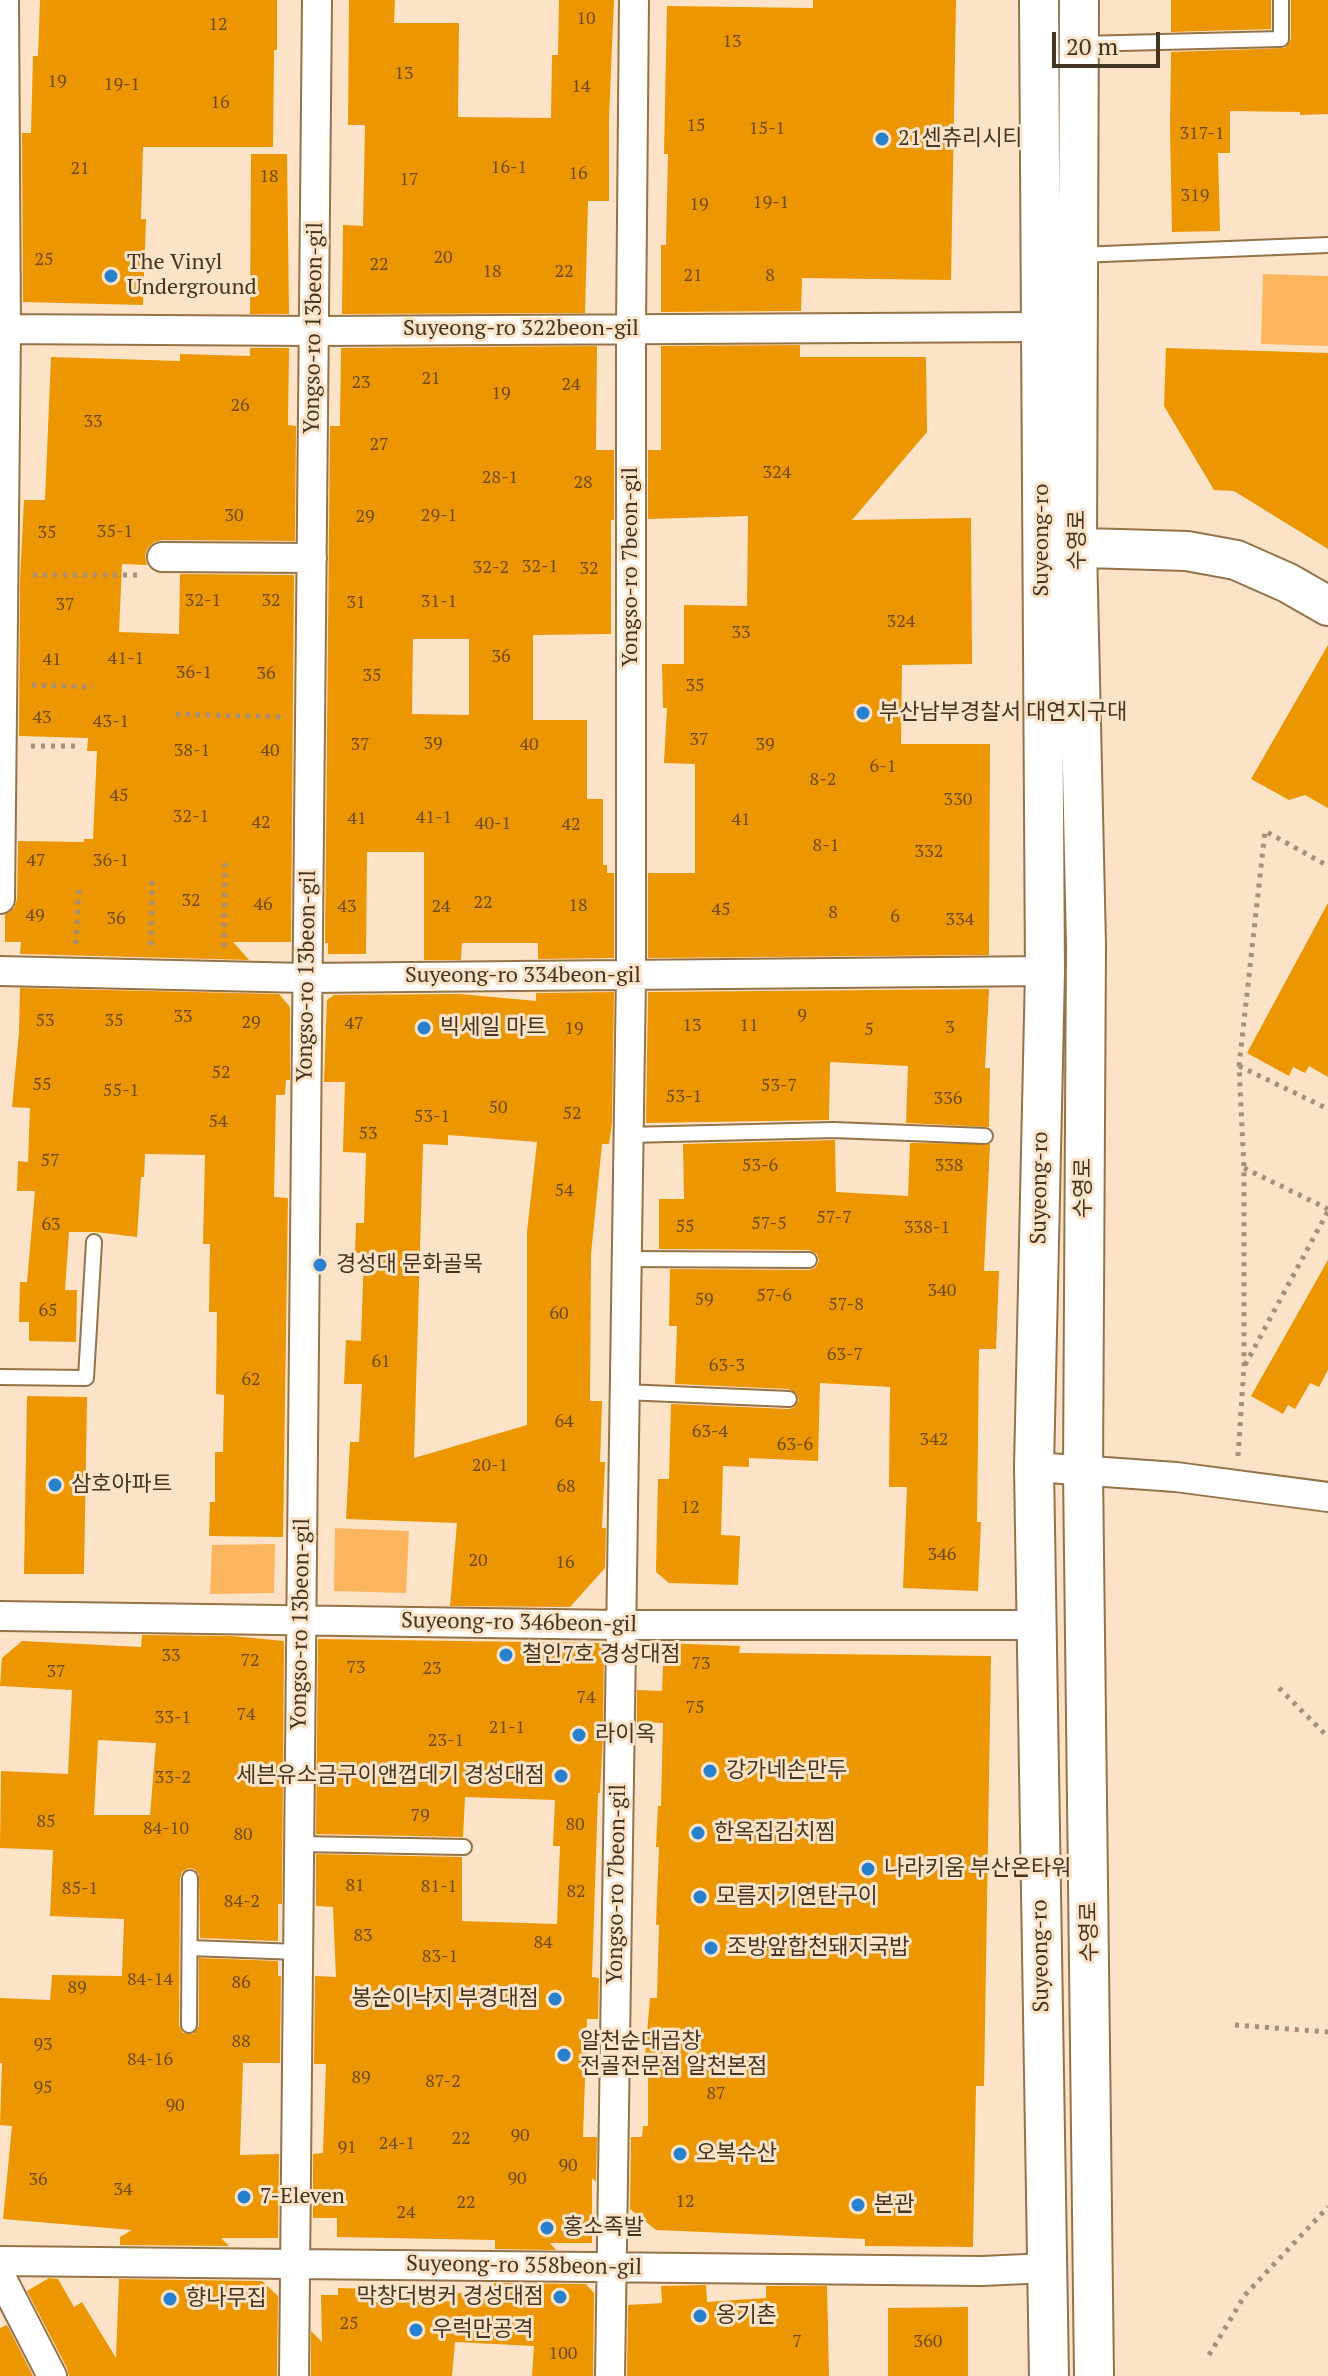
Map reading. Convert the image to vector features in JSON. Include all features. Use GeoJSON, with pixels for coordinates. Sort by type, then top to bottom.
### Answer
{"type":"FeatureCollection","features":[{"type":"Feature","properties":{"kind":"main road","name":"Suyeong-ro"},"geometry":{"type":"LineString","coordinates":[[1039,0],[1042,327],[1059,547],[1045,971],[1034,1467],[1047,2369]]}},
{"type":"Feature","properties":{"kind":"main road","name":"수영로"},"geometry":{"type":"LineString","coordinates":[[1079,0],[1078,255],[1059,547],[1086,945],[1083,1471],[1097,2369]]}},
{"type":"Feature","properties":{"kind":"main road"},"geometry":{"type":"LineString","coordinates":[[1059,547],[1187,551],[1236,560],[1288,583],[1328,606]]}},
{"type":"Feature","properties":{"kind":"street"},"geometry":{"type":"LineString","coordinates":[[0,899],[4,574],[4,0]]}},
{"type":"Feature","properties":{"kind":"street","name":"Yongso-ro 13beon-gil"},"geometry":{"type":"LineString","coordinates":[[294,2376],[317,0]]}},
{"type":"Feature","properties":{"kind":"street","name":"Yongso-ro 7beon-gil"},"geometry":{"type":"LineString","coordinates":[[610,2376],[631,975],[634,0]]}},
{"type":"Feature","properties":{"kind":"street","name":"Suyeong-ro 322beon-gil"},"geometry":{"type":"LineString","coordinates":[[3,329],[315,331],[1042,327]]}},
{"type":"Feature","properties":{"kind":"street"},"geometry":{"type":"LineString","coordinates":[[154,566],[312,558]]}},
{"type":"Feature","properties":{"kind":"street","name":"Suyeong-ro 334beon-gil"},"geometry":{"type":"LineString","coordinates":[[0,971],[306,978],[1045,971]]}},
{"type":"Feature","properties":{"kind":"street"},"geometry":{"type":"LineString","coordinates":[[1034,1467],[1176,1477],[1328,1497]]}},
{"type":"Feature","properties":{"kind":"street","name":"Suyeong-ro 346beon-gil"},"geometry":{"type":"LineString","coordinates":[[0,1616],[621,1625],[1037,1625]]}},
{"type":"Feature","properties":{"kind":"street","name":"Suyeong-ro 358beon-gil"},"geometry":{"type":"LineString","coordinates":[[0,2261],[967,2271],[1047,2268]]}},
{"type":"Feature","properties":{"kind":"street"},"geometry":{"type":"LineString","coordinates":[[4,2292],[52,2376]]}},
{"type":"Feature","properties":{"kind":"lane"},"geometry":{"type":"LineString","coordinates":[[1079,44],[1281,39],[1281,0]]}},
{"type":"Feature","properties":{"kind":"lane"},"geometry":{"type":"LineString","coordinates":[[1078,255],[1328,245]]}},
{"type":"Feature","properties":{"kind":"lane"},"geometry":{"type":"LineString","coordinates":[[628,1135],[834,1130],[985,1136]]}},
{"type":"Feature","properties":{"kind":"lane"},"geometry":{"type":"LineString","coordinates":[[0,1377],[86,1378],[94,1242]]}},
{"type":"Feature","properties":{"kind":"lane"},"geometry":{"type":"LineString","coordinates":[[626,1259],[809,1260]]}},
{"type":"Feature","properties":{"kind":"lane"},"geometry":{"type":"LineString","coordinates":[[624,1392],[789,1399]]}},
{"type":"Feature","properties":{"kind":"lane"},"geometry":{"type":"LineString","coordinates":[[299,1844],[464,1847]]}},
{"type":"Feature","properties":{"kind":"lane"},"geometry":{"type":"LineString","coordinates":[[189,2025],[190,1878]]}},
{"type":"Feature","properties":{"kind":"lane"},"geometry":{"type":"LineString","coordinates":[[190,1948],[298,1952]]}},
{"type":"Feature","properties":{"kind":"path"},"geometry":{"type":"LineString","coordinates":[[4,574],[154,566]]}},
{"type":"Feature","properties":{"kind":"path"},"geometry":{"type":"LineString","coordinates":[[2,695],[93,687]]}},
{"type":"Feature","properties":{"kind":"path"},"geometry":{"type":"LineString","coordinates":[[176,714],[310,718]]}},
{"type":"Feature","properties":{"kind":"path"},"geometry":{"type":"LineString","coordinates":[[2,746],[76,746]]}},
{"type":"Feature","properties":{"kind":"path"},"geometry":{"type":"LineString","coordinates":[[1237,1485],[1244,1367],[1244,1168],[1239,1066],[1265,831],[1328,866]]}},
{"type":"Feature","properties":{"kind":"path"},"geometry":{"type":"LineString","coordinates":[[223,976],[225,858]]}},
{"type":"Feature","properties":{"kind":"path"},"geometry":{"type":"LineString","coordinates":[[151,974],[152,878]]}},
{"type":"Feature","properties":{"kind":"path"},"geometry":{"type":"LineString","coordinates":[[75,972],[79,887]]}},
{"type":"Feature","properties":{"kind":"path"},"geometry":{"type":"LineString","coordinates":[[1239,1066],[1328,1109]]}},
{"type":"Feature","properties":{"kind":"path"},"geometry":{"type":"LineString","coordinates":[[1244,1168],[1328,1210],[1244,1367]]}},
{"type":"Feature","properties":{"kind":"path"},"geometry":{"type":"LineString","coordinates":[[1279,1688],[1328,1737]]}},
{"type":"Feature","properties":{"kind":"path"},"geometry":{"type":"LineString","coordinates":[[1235,2025],[1328,2032]]}},
{"type":"Feature","properties":{"kind":"path"},"geometry":{"type":"LineString","coordinates":[[1209,2355],[1245,2295],[1328,2207]]}},
{"type":"Feature","properties":{"kind":"shaded area"},"geometry":{"type":"Polygon","coordinates":[[[1263,274],[1328,276],[1328,346],[1261,344],[1263,274]]]}},
{"type":"Feature","properties":{"kind":"shaded area"},"geometry":{"type":"Polygon","coordinates":[[[335,1528],[409,1531],[406,1593],[334,1591],[335,1528]]]}},
{"type":"Feature","properties":{"kind":"shaded area"},"geometry":{"type":"Polygon","coordinates":[[[275,1544],[274,1593],[210,1594],[212,1545],[275,1544]]]}},
{"type":"Feature","properties":{"kind":"building"},"geometry":{"type":"Polygon","coordinates":[[[40,0],[277,0],[273,147],[143,147],[141,219],[146,219],[143,305],[23,302],[22,133],[31,133],[33,56],[38,56],[40,0]]]}},
{"type":"Feature","properties":{"kind":"building"},"geometry":{"type":"Polygon","coordinates":[[[349,0],[395,0],[394,23],[459,23],[458,117],[551,118],[552,55],[558,55],[559,0],[614,0],[609,201],[588,201],[585,313],[342,314],[343,225],[363,226],[365,125],[348,125],[349,0]]]}},
{"type":"Feature","properties":{"kind":"building"},"geometry":{"type":"Polygon","coordinates":[[[813,0],[956,0],[951,280],[802,278],[801,311],[661,312],[661,245],[666,245],[668,154],[664,154],[667,6],[813,8],[813,0]]]}},
{"type":"Feature","properties":{"kind":"building"},"geometry":{"type":"Polygon","coordinates":[[[1171,0],[1271,0],[1271,29],[1171,32],[1171,0]]]}},
{"type":"Feature","properties":{"kind":"building"},"geometry":{"type":"Polygon","coordinates":[[[1291,0],[1328,0],[1328,114],[1230,111],[1230,153],[1218,153],[1220,231],[1172,232],[1171,52],[1285,48],[1291,39],[1291,0]]]}},
{"type":"Feature","properties":{"kind":"building"},"geometry":{"type":"Polygon","coordinates":[[[251,154],[287,154],[289,314],[250,314],[251,154]]]}},
{"type":"Feature","properties":{"kind":"building"},"geometry":{"type":"Polygon","coordinates":[[[800,345],[800,357],[926,357],[927,432],[852,520],[971,518],[972,664],[902,665],[901,744],[990,744],[989,955],[648,958],[648,873],[695,873],[695,764],[664,763],[667,708],[663,708],[662,664],[684,664],[684,605],[747,606],[748,516],[648,519],[648,450],[661,450],[661,346],[800,345]]]}},
{"type":"Feature","properties":{"kind":"building"},"geometry":{"type":"Polygon","coordinates":[[[597,346],[596,450],[614,450],[611,634],[533,635],[533,720],[587,720],[587,799],[603,799],[603,865],[607,865],[607,873],[614,873],[614,958],[538,959],[538,943],[462,943],[461,960],[424,960],[424,852],[367,852],[366,954],[328,954],[328,943],[325,943],[330,426],[340,426],[341,348],[597,346]],[[413,639],[412,714],[469,715],[469,639],[413,639]]]}},
{"type":"Feature","properties":{"kind":"building"},"geometry":{"type":"Polygon","coordinates":[[[250,348],[289,348],[288,425],[296,426],[295,541],[154,542],[147,549],[147,565],[122,564],[119,632],[179,634],[180,574],[294,575],[291,942],[233,942],[249,960],[20,954],[21,942],[5,942],[5,915],[14,908],[17,899],[18,841],[84,842],[84,839],[93,839],[97,751],[87,751],[88,738],[19,736],[24,500],[45,500],[51,357],[180,361],[180,354],[250,356],[250,348]]]}},
{"type":"Feature","properties":{"kind":"building"},"geometry":{"type":"Polygon","coordinates":[[[1166,348],[1328,353],[1328,549],[1234,491],[1214,490],[1164,406],[1166,348]]]}},
{"type":"Feature","properties":{"kind":"building"},"geometry":{"type":"Polygon","coordinates":[[[1328,645],[1328,808],[1305,795],[1289,800],[1251,779],[1328,645]]]}},
{"type":"Feature","properties":{"kind":"building"},"geometry":{"type":"Polygon","coordinates":[[[1328,903],[1328,1077],[1309,1066],[1305,1073],[1293,1067],[1289,1076],[1247,1053],[1328,903]]]}},
{"type":"Feature","properties":{"kind":"building"},"geometry":{"type":"Polygon","coordinates":[[[20,988],[279,994],[290,1007],[290,1080],[286,1080],[285,1095],[276,1095],[274,1197],[288,1198],[283,1537],[209,1536],[210,1502],[215,1502],[215,1452],[223,1452],[224,1395],[216,1394],[217,1312],[209,1312],[210,1244],[203,1244],[205,1155],[145,1154],[137,1237],[69,1232],[65,1290],[77,1290],[76,1342],[29,1341],[29,1322],[19,1322],[20,1282],[27,1282],[35,1191],[17,1191],[18,1161],[28,1162],[30,1108],[12,1107],[20,988]]]}},
{"type":"Feature","properties":{"kind":"building"},"geometry":{"type":"Polygon","coordinates":[[[989,989],[985,1068],[990,1068],[989,1127],[906,1123],[908,1066],[830,1062],[829,1120],[646,1123],[648,992],[989,989]]]}},
{"type":"Feature","properties":{"kind":"building"},"geometry":{"type":"Polygon","coordinates":[[[614,992],[612,1123],[609,1144],[602,1144],[591,1254],[590,1401],[602,1401],[600,1462],[605,1462],[602,1528],[606,1528],[605,1568],[570,1607],[450,1606],[457,1523],[346,1519],[350,1442],[359,1442],[362,1384],[344,1384],[346,1340],[361,1341],[364,1253],[355,1253],[356,1223],[364,1223],[366,1153],[343,1152],[345,1082],[324,1082],[327,1000],[334,995],[460,994],[536,1001],[536,993],[614,992]],[[448,1135],[448,1145],[423,1144],[414,1458],[527,1425],[527,1232],[537,1142],[448,1135]]]}},
{"type":"Feature","properties":{"kind":"building"},"geometry":{"type":"Polygon","coordinates":[[[835,1140],[836,1192],[908,1196],[910,1143],[990,1144],[984,1271],[999,1271],[996,1349],[979,1349],[977,1522],[981,1522],[978,1591],[903,1588],[907,1487],[889,1487],[890,1387],[820,1383],[818,1461],[749,1458],[749,1467],[723,1466],[721,1535],[740,1536],[738,1585],[669,1583],[656,1572],[658,1479],[669,1479],[671,1404],[789,1409],[799,1400],[797,1394],[789,1389],[675,1384],[677,1326],[669,1326],[670,1269],[809,1270],[815,1268],[819,1261],[817,1254],[809,1250],[659,1249],[659,1199],[684,1199],[683,1144],[835,1140]]]}},
{"type":"Feature","properties":{"kind":"building"},"geometry":{"type":"Polygon","coordinates":[[[1328,1260],[1328,1370],[1319,1387],[1310,1383],[1295,1409],[1288,1405],[1283,1414],[1251,1396],[1328,1260]]]}},
{"type":"Feature","properties":{"kind":"building","name":"삼호아파트"},"geometry":{"type":"Polygon","coordinates":[[[27,1396],[87,1397],[84,1574],[24,1574],[27,1396]]]}},
{"type":"Feature","properties":{"kind":"building"},"geometry":{"type":"Polygon","coordinates":[[[142,1635],[232,1636],[284,1641],[282,1904],[278,1904],[278,1941],[200,1938],[199,1874],[189,1868],[182,1872],[180,1878],[179,2025],[183,2033],[193,2034],[199,2026],[199,1958],[278,1961],[278,1976],[281,1976],[280,2063],[243,2063],[240,2155],[279,2154],[278,2238],[221,2238],[229,2246],[120,2245],[120,2237],[132,2230],[3,2219],[12,2126],[0,2125],[0,1998],[50,2000],[52,1975],[122,1976],[124,1919],[50,1916],[53,1850],[0,1848],[1,1771],[68,1774],[72,1690],[0,1686],[2,1658],[22,1641],[141,1647],[142,1635]],[[98,1740],[94,1815],[150,1815],[156,1743],[98,1740]]]}},
{"type":"Feature","properties":{"kind":"building"},"geometry":{"type":"Polygon","coordinates":[[[318,1639],[604,1643],[592,1977],[599,1978],[598,2019],[587,2019],[583,2137],[597,2137],[596,2182],[592,2178],[592,2243],[550,2243],[556,2250],[495,2249],[495,2240],[337,2237],[337,2218],[313,2218],[313,2154],[323,2153],[326,2064],[314,2064],[315,1976],[336,1977],[333,1907],[316,1906],[316,1854],[462,1857],[462,1921],[557,1924],[560,1846],[553,1846],[555,1800],[465,1797],[463,1837],[316,1834],[318,1639]]]}},
{"type":"Feature","properties":{"kind":"building"},"geometry":{"type":"Polygon","coordinates":[[[664,1643],[740,1646],[739,1653],[991,1656],[984,2086],[976,2086],[973,2247],[865,2246],[865,2239],[656,2230],[630,2209],[631,2137],[642,2137],[643,2126],[648,2126],[648,2057],[645,2056],[650,1998],[657,1998],[659,1847],[656,1847],[658,1806],[661,1806],[663,1723],[637,1722],[637,1690],[662,1691],[664,1643]]]}},
{"type":"Feature","properties":{"kind":"building"},"geometry":{"type":"Polygon","coordinates":[[[49,2278],[58,2279],[74,2307],[82,2302],[116,2358],[119,2279],[262,2281],[278,2296],[277,2376],[69,2376],[27,2291],[49,2278]]]}},
{"type":"Feature","properties":{"kind":"building"},"geometry":{"type":"Polygon","coordinates":[[[494,2283],[586,2284],[594,2293],[593,2376],[532,2376],[534,2346],[455,2342],[452,2376],[311,2376],[311,2331],[322,2342],[321,2295],[338,2295],[338,2288],[376,2289],[376,2302],[456,2301],[456,2293],[494,2294],[494,2283]]]}},
{"type":"Feature","properties":{"kind":"building"},"geometry":{"type":"Polygon","coordinates":[[[706,2285],[707,2302],[766,2298],[766,2286],[827,2286],[829,2376],[627,2376],[628,2305],[662,2303],[661,2286],[706,2285]]]}},
{"type":"Feature","properties":{"kind":"building"},"geometry":{"type":"Polygon","coordinates":[[[968,2307],[968,2376],[888,2376],[888,2308],[968,2307]]]}},
{"type":"Feature","properties":{"kind":"building"},"geometry":{"type":"Polygon","coordinates":[[[7,2325],[33,2376],[0,2376],[0,2328],[7,2325]]]}},
{"type":"Feature","properties":{"kind":"place","name":"21센츄리시티"},"geometry":{"type":"Point","coordinates":[882,139]}},
{"type":"Feature","properties":{"kind":"place","name":"The Vinyl Underground"},"geometry":{"type":"Point","coordinates":[111,276]}},
{"type":"Feature","properties":{"kind":"place","name":"부산남부경찰서 대연지구대"},"geometry":{"type":"Point","coordinates":[863,713]}},
{"type":"Feature","properties":{"kind":"place","name":"빅세일 마트"},"geometry":{"type":"Point","coordinates":[424,1028]}},
{"type":"Feature","properties":{"kind":"place","name":"경성대 문화골목"},"geometry":{"type":"Point","coordinates":[320,1265]}},
{"type":"Feature","properties":{"kind":"place","name":"삼호아파트"},"geometry":{"type":"Point","coordinates":[55,1485]}},
{"type":"Feature","properties":{"kind":"place","name":"철인7호 경성대점"},"geometry":{"type":"Point","coordinates":[506,1655]}},
{"type":"Feature","properties":{"kind":"place","name":"라이옥"},"geometry":{"type":"Point","coordinates":[579,1735]}},
{"type":"Feature","properties":{"kind":"place","name":"강가네손만두"},"geometry":{"type":"Point","coordinates":[710,1771]}},
{"type":"Feature","properties":{"kind":"place","name":"세븐유소금구이앤껍데기 경성대점"},"geometry":{"type":"Point","coordinates":[561,1776]}},
{"type":"Feature","properties":{"kind":"place","name":"한옥집김치찜"},"geometry":{"type":"Point","coordinates":[698,1833]}},
{"type":"Feature","properties":{"kind":"place","name":"나라키움 부산온타워"},"geometry":{"type":"Point","coordinates":[868,1869]}},
{"type":"Feature","properties":{"kind":"place","name":"모름지기연탄구이"},"geometry":{"type":"Point","coordinates":[700,1897]}},
{"type":"Feature","properties":{"kind":"place","name":"조방앞합천돼지국밥"},"geometry":{"type":"Point","coordinates":[711,1948]}},
{"type":"Feature","properties":{"kind":"place","name":"봉순이낙지 부경대점"},"geometry":{"type":"Point","coordinates":[555,1999]}},
{"type":"Feature","properties":{"kind":"place","name":"알천순대곱창 전골전문점 알천본점"},"geometry":{"type":"Point","coordinates":[564,2055]}},
{"type":"Feature","properties":{"kind":"place","name":"오복수산"},"geometry":{"type":"Point","coordinates":[680,2154]}},
{"type":"Feature","properties":{"kind":"place","name":"7-Eleven"},"geometry":{"type":"Point","coordinates":[244,2197]}},
{"type":"Feature","properties":{"kind":"place","name":"본관"},"geometry":{"type":"Point","coordinates":[858,2205]}},
{"type":"Feature","properties":{"kind":"place","name":"홍소족발"},"geometry":{"type":"Point","coordinates":[547,2228]}},
{"type":"Feature","properties":{"kind":"place","name":"막창더벙커 경성대점"},"geometry":{"type":"Point","coordinates":[560,2297]}},
{"type":"Feature","properties":{"kind":"place","name":"향나무집"},"geometry":{"type":"Point","coordinates":[170,2299]}},
{"type":"Feature","properties":{"kind":"place","name":"옹기촌"},"geometry":{"type":"Point","coordinates":[700,2316]}},
{"type":"Feature","properties":{"kind":"place","name":"우럭만공격"},"geometry":{"type":"Point","coordinates":[416,2330]}}]}
